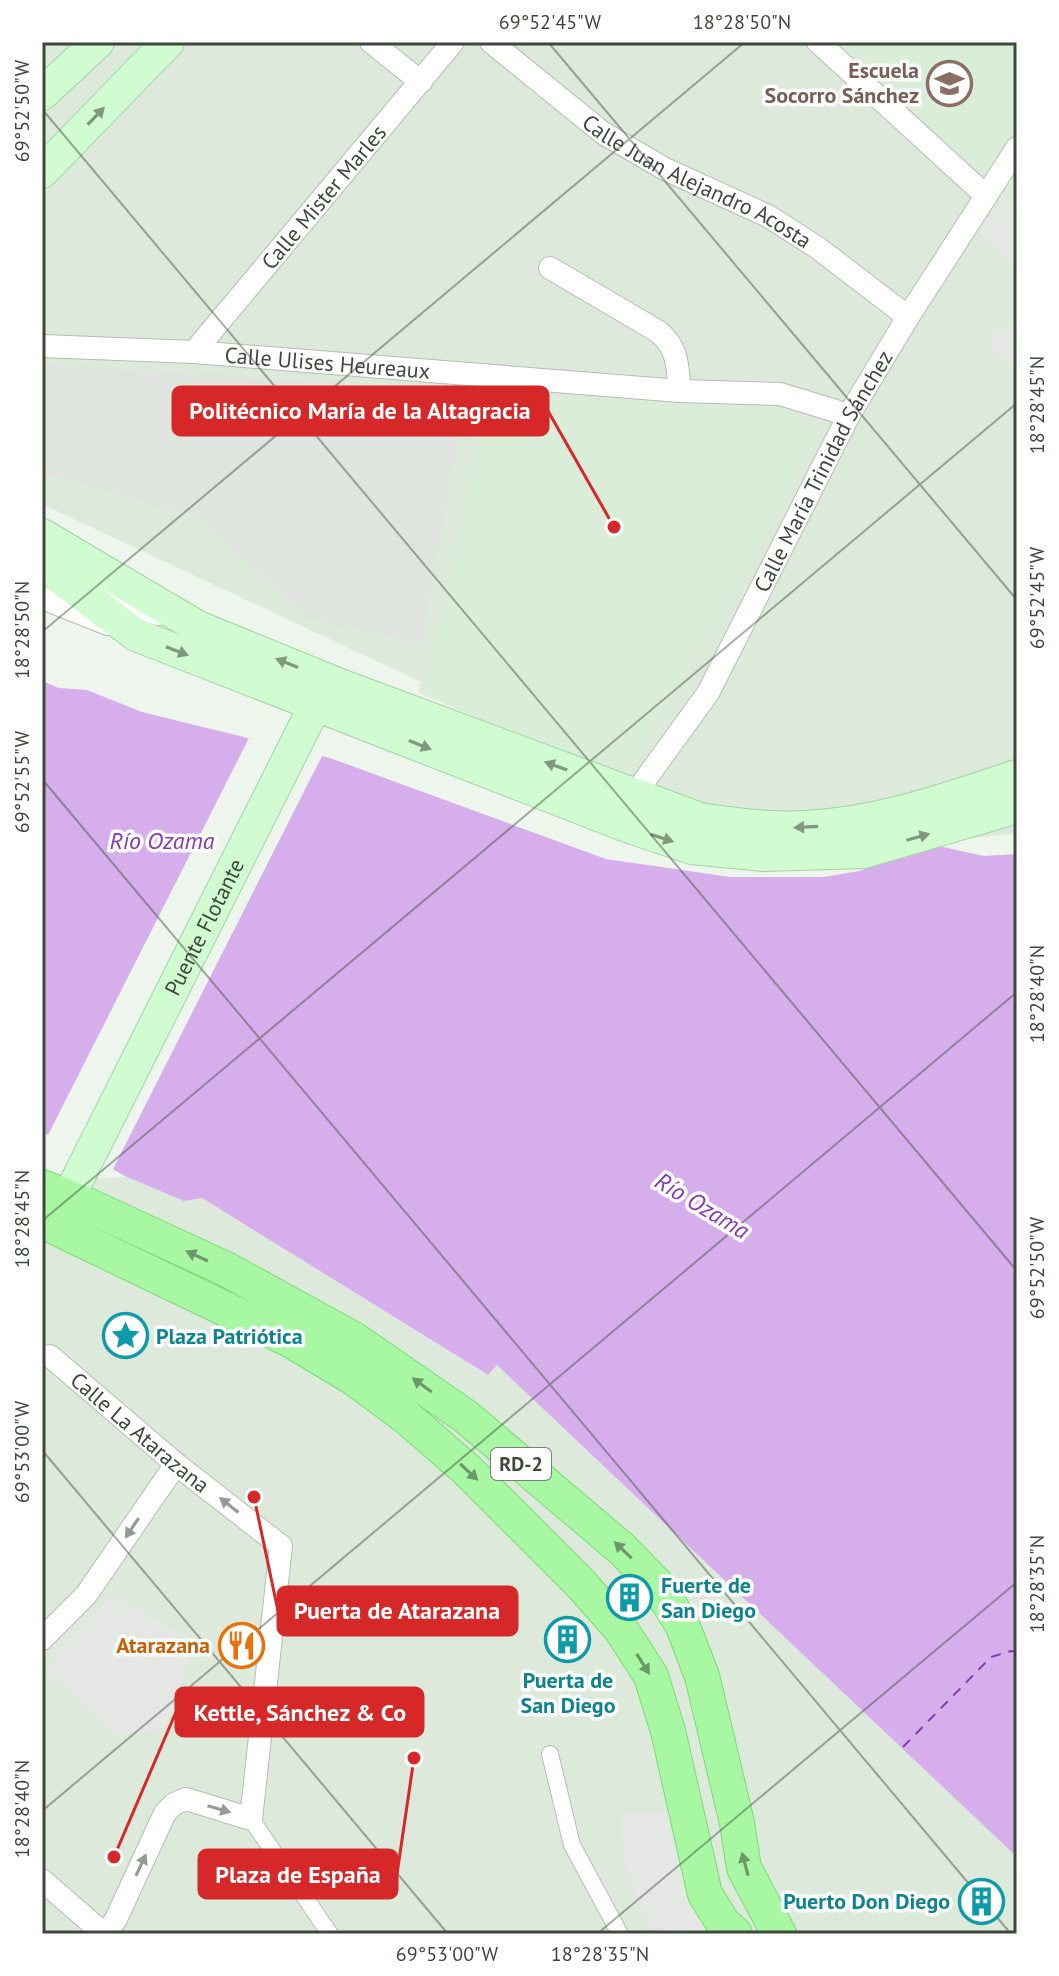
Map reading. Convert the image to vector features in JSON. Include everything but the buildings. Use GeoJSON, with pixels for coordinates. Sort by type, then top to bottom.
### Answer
{"type":"FeatureCollection","features":[{"type":"Feature","properties":{"kind":"main road"},"geometry":{"type":"LineString","coordinates":[[42,94],[98,42]]}},
{"type":"Feature","properties":{"kind":"main road"},"geometry":{"type":"LineString","coordinates":[[42,172],[168,42]]}},
{"type":"Feature","properties":{"kind":"main road"},"geometry":{"type":"LineString","coordinates":[[42,535],[198,627],[322,692],[624,825],[692,848],[764,855],[864,852],[1017,807]]}},
{"type":"Feature","properties":{"kind":"main road"},"geometry":{"type":"LineString","coordinates":[[47,579],[136,635],[322,692],[700,819],[755,827],[803,828],[859,822],[911,811],[1017,776]]}},
{"type":"Feature","properties":{"kind":"main road","name":"Puente Flotante"},"geometry":{"type":"LineString","coordinates":[[57,1201],[322,692]]}},
{"type":"Feature","properties":{"kind":"main road","name":"RD-2"},"geometry":{"type":"LineString","coordinates":[[57,1201],[106,1250],[292,1341],[355,1379],[405,1416],[466,1469],[580,1583],[620,1628],[651,1676],[668,1731],[705,1894],[723,1923],[735,1934]]}},
{"type":"Feature","properties":{"kind":"main road","name":"RD-2"},"geometry":{"type":"LineString","coordinates":[[57,1201],[226,1269],[355,1340],[465,1416],[622,1549],[657,1585],[682,1624],[702,1676],[737,1823],[744,1868],[779,1934]]}},
{"type":"Feature","properties":{"kind":"street"},"geometry":{"type":"LineString","coordinates":[[371,42],[421,82]]}},
{"type":"Feature","properties":{"kind":"street","name":"Calle Mister Marles"},"geometry":{"type":"LineString","coordinates":[[194,352],[453,42]]}},
{"type":"Feature","properties":{"kind":"street","name":"Calle Juan Alejandro Acosta"},"geometry":{"type":"LineString","coordinates":[[491,42],[603,133],[665,169],[768,216],[818,248],[908,317]]}},
{"type":"Feature","properties":{"kind":"street"},"geometry":{"type":"LineString","coordinates":[[818,42],[985,195]]}},
{"type":"Feature","properties":{"kind":"street","name":"Calle María Trinidad Sánchez"},"geometry":{"type":"LineString","coordinates":[[634,795],[708,693],[849,415],[1017,148]]}},
{"type":"Feature","properties":{"kind":"street"},"geometry":{"type":"LineString","coordinates":[[550,268],[659,332],[670,342],[675,352],[680,391]]}},
{"type":"Feature","properties":{"kind":"street","name":"Calle Ulises Heureaux"},"geometry":{"type":"LineString","coordinates":[[42,346],[194,352],[680,391],[780,394],[849,415]]}},
{"type":"Feature","properties":{"kind":"street"},"geometry":{"type":"LineString","coordinates":[[47,579],[198,627]]}},
{"type":"Feature","properties":{"kind":"street","name":"Calle La Atarazana"},"geometry":{"type":"LineString","coordinates":[[50,1356],[176,1464],[281,1546],[251,1819]]}},
{"type":"Feature","properties":{"kind":"street"},"geometry":{"type":"LineString","coordinates":[[42,1639],[86,1595],[176,1464]]}},
{"type":"Feature","properties":{"kind":"street"},"geometry":{"type":"LineString","coordinates":[[550,1754],[572,1845],[620,1934]]}},
{"type":"Feature","properties":{"kind":"street"},"geometry":{"type":"LineString","coordinates":[[42,1880],[105,1934],[116,1919],[165,1813],[174,1804],[186,1799],[251,1819],[330,1934]]}},
{"type":"Feature","properties":{"kind":"shaded area"},"geometry":{"type":"Polygon","coordinates":[[[42,42],[1017,42],[1017,833],[798,859],[42,504],[42,42]]]}},
{"type":"Feature","properties":{"kind":"shaded area","name":"Escuela Socorro Sánchez"},"geometry":{"type":"Polygon","coordinates":[[[841,42],[1017,42],[1017,124],[981,175],[841,42]]]}},
{"type":"Feature","properties":{"kind":"shaded area"},"geometry":{"type":"Polygon","coordinates":[[[1005,196],[1017,211],[1017,271],[978,233],[1005,196]]]}},
{"type":"Feature","properties":{"kind":"shaded area"},"geometry":{"type":"Polygon","coordinates":[[[1017,315],[1017,370],[992,353],[993,332],[1015,322],[1017,315]]]}},
{"type":"Feature","properties":{"kind":"shaded area"},"geometry":{"type":"Polygon","coordinates":[[[42,364],[467,391],[421,644],[307,617],[196,516],[42,473],[42,364]]]}},
{"type":"Feature","properties":{"kind":"shaded area"},"geometry":{"type":"Polygon","coordinates":[[[486,388],[544,396],[777,407],[823,433],[629,775],[511,733],[418,692],[440,621],[486,388]]]}},
{"type":"Feature","properties":{"kind":"shaded area"},"geometry":{"type":"Polygon","coordinates":[[[127,1177],[184,1201],[202,1198],[487,1375],[497,1364],[1017,1857],[1017,1934],[42,1934],[42,1180],[127,1177]]]}},
{"type":"Feature","properties":{"kind":"shaded area"},"geometry":{"type":"Polygon","coordinates":[[[111,1594],[195,1641],[165,1730],[118,1735],[44,1669],[111,1594]]]}},
{"type":"Feature","properties":{"kind":"shaded area"},"geometry":{"type":"Polygon","coordinates":[[[620,1812],[682,1812],[732,1934],[655,1934],[643,1913],[622,1853],[620,1812]]]}},
{"type":"Feature","properties":{"kind":"water","name":"Río Ozama"},"geometry":{"type":"Polygon","coordinates":[[[42,681],[59,688],[87,690],[142,712],[330,758],[606,859],[730,877],[824,877],[859,871],[928,848],[943,847],[984,856],[1017,854],[1017,1857],[497,1365],[488,1375],[202,1198],[184,1201],[127,1177],[42,1132],[42,681]]]}},
{"type":"Feature","properties":{"kind":"pier"},"geometry":{"type":"Polygon","coordinates":[[[251,734],[324,752],[111,1173],[46,1139],[251,734]]]}},
{"type":"Feature","properties":{"kind":"ferry route"},"geometry":{"type":"LineString","coordinates":[[903,1747],[991,1657],[1017,1652]]}},
{"type":"Feature","properties":{"kind":"place","name":"Escuela Socorro Sánchez"},"geometry":{"type":"Point","coordinates":[950,83]}},
{"type":"Feature","properties":{"kind":"place","name":"Politécnico María de la Altagracia"},"geometry":{"type":"Point","coordinates":[614,527]}},
{"type":"Feature","properties":{"kind":"place","name":"Plaza Patriótica"},"geometry":{"type":"Point","coordinates":[125,1336]}},
{"type":"Feature","properties":{"kind":"place","name":"Puerta de Atarazana"},"geometry":{"type":"Point","coordinates":[254,1497]}},
{"type":"Feature","properties":{"kind":"place","name":"Fuerte de San Diego"},"geometry":{"type":"Point","coordinates":[630,1598]}},
{"type":"Feature","properties":{"kind":"place","name":"Puerta de San Diego"},"geometry":{"type":"Point","coordinates":[568,1639]}},
{"type":"Feature","properties":{"kind":"place","name":"Atarazana"},"geometry":{"type":"Point","coordinates":[241,1645]}},
{"type":"Feature","properties":{"kind":"place","name":"Plaza de España"},"geometry":{"type":"Point","coordinates":[414,1758]}},
{"type":"Feature","properties":{"kind":"place","name":"Kettle, Sánchez & Co"},"geometry":{"type":"Point","coordinates":[114,1857]}},
{"type":"Feature","properties":{"kind":"place","name":"Puerto Don Diego"},"geometry":{"type":"Point","coordinates":[981,1901]}}]}
